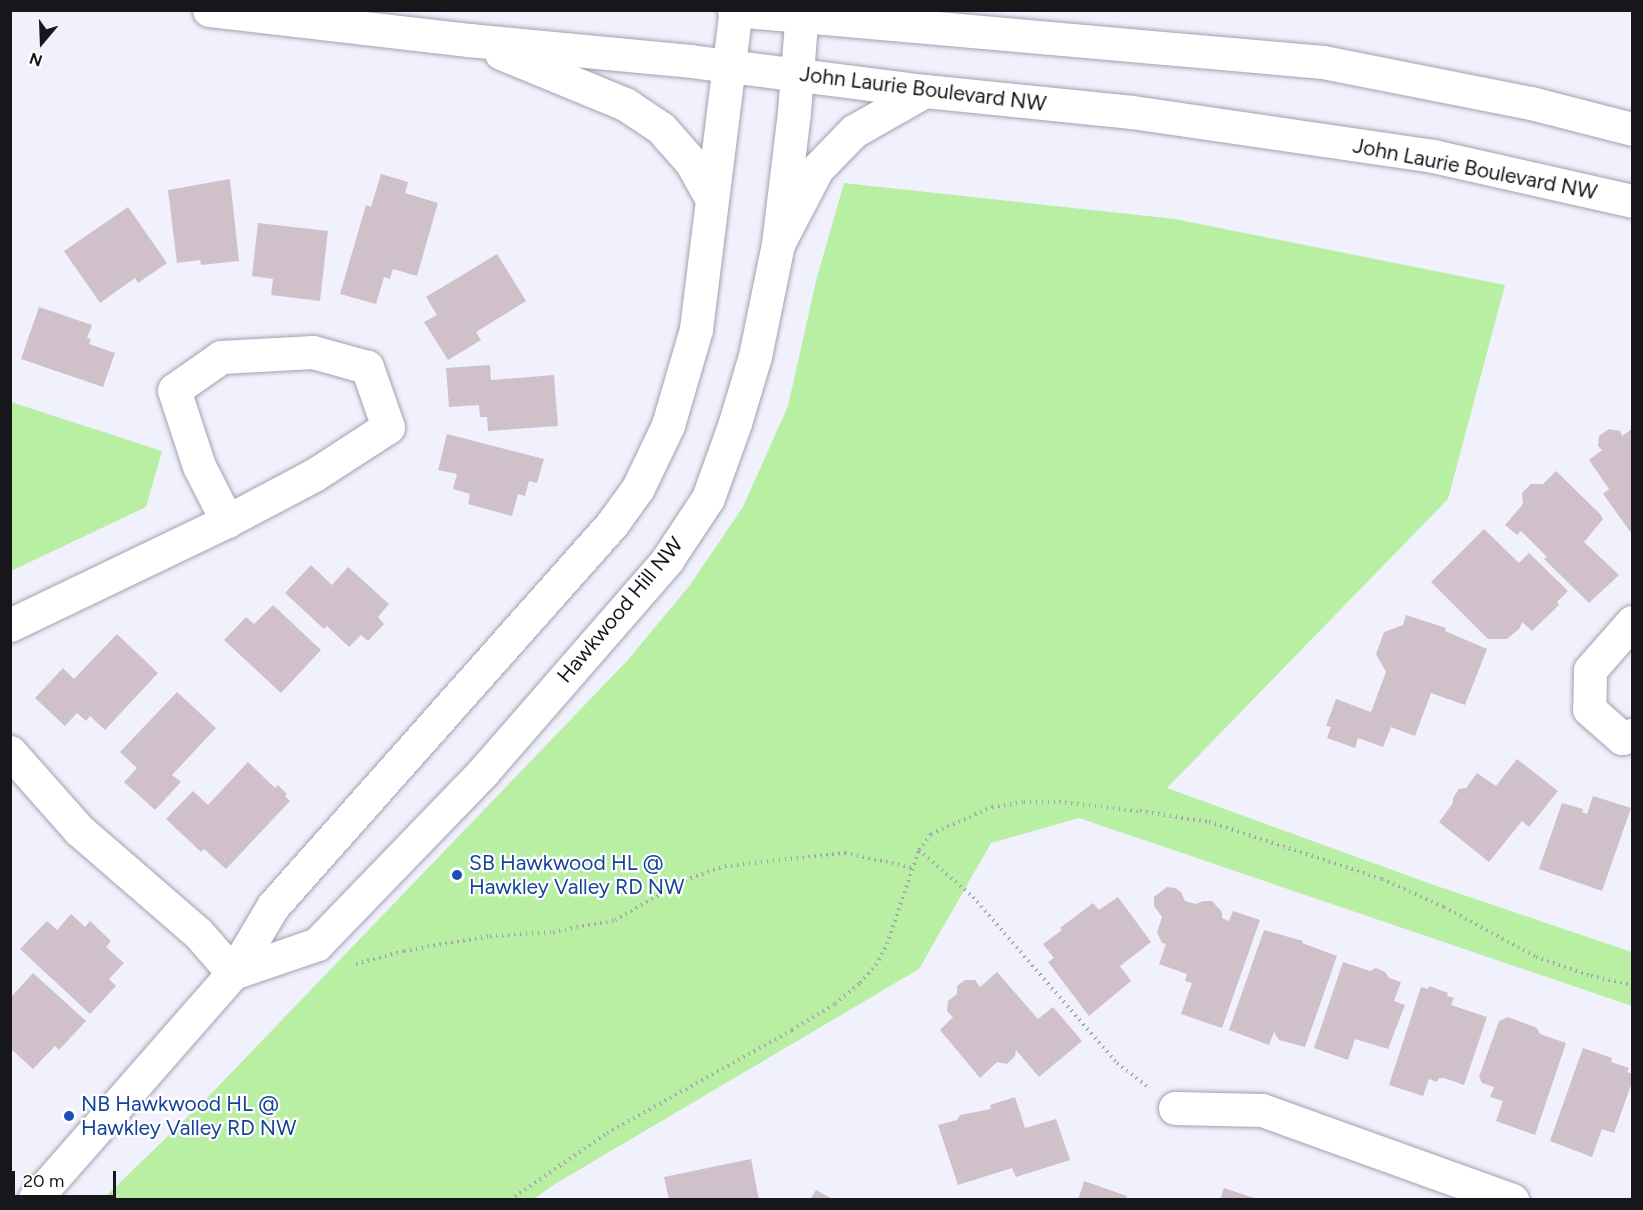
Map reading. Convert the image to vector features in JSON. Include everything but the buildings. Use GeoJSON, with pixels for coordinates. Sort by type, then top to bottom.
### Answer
{"type":"FeatureCollection","features":[{"type":"Feature","properties":{"kind":"street","name":"John Laurie Boulevard NW"},"geometry":{"type":"LineString","coordinates":[[209,10],[469,40],[729,65],[925,91],[1132,112],[1433,156],[1632,201]]}},
{"type":"Feature","properties":{"kind":"street"},"geometry":{"type":"LineString","coordinates":[[954,10],[1020,36]]}},
{"type":"Feature","properties":{"kind":"street"},"geometry":{"type":"LineString","coordinates":[[735,11],[802,14],[1020,36],[1323,62],[1532,103],[1632,129]]}},
{"type":"Feature","properties":{"kind":"street","name":"Hawkwood Hill NW"},"geometry":{"type":"LineString","coordinates":[[34,1200],[234,973],[273,906],[612,524],[638,488],[668,425],[696,329],[735,11]]}},
{"type":"Feature","properties":{"kind":"street","name":"Hawkwood Hill NW"},"geometry":{"type":"LineString","coordinates":[[234,973],[316,944],[483,772],[667,560],[708,498],[735,423],[755,356],[778,244],[802,14]]}},
{"type":"Feature","properties":{"kind":"street"},"geometry":{"type":"LineString","coordinates":[[469,40],[625,104],[672,138],[691,162],[711,198]]}},
{"type":"Feature","properties":{"kind":"street"},"geometry":{"type":"LineString","coordinates":[[778,244],[817,169],[854,131],[925,91]]}},
{"type":"Feature","properties":{"kind":"street"},"geometry":{"type":"LineString","coordinates":[[10,625],[227,521],[314,475],[388,428],[367,367],[313,352],[221,357],[174,390],[200,466],[227,521]]}},
{"type":"Feature","properties":{"kind":"street"},"geometry":{"type":"LineString","coordinates":[[1632,622],[1590,670],[1589,709],[1622,738],[1632,735]]}},
{"type":"Feature","properties":{"kind":"street"},"geometry":{"type":"LineString","coordinates":[[10,752],[79,830],[198,933],[234,973]]}},
{"type":"Feature","properties":{"kind":"street"},"geometry":{"type":"LineString","coordinates":[[1175,1108],[1262,1110],[1512,1200]]}},
{"type":"Feature","properties":{"kind":"path"},"geometry":{"type":"LineString","coordinates":[[510,1200],[607,1133],[792,1030],[834,1004],[860,983],[876,965],[887,944],[919,850],[932,834],[992,807],[1024,802],[1140,811],[1209,822],[1382,879],[1444,906],[1536,957],[1591,976],[1632,985]]}},
{"type":"Feature","properties":{"kind":"path"},"geometry":{"type":"LineString","coordinates":[[919,850],[973,897],[1117,1063],[1175,1108]]}},
{"type":"Feature","properties":{"kind":"path"},"geometry":{"type":"LineString","coordinates":[[356,964],[404,951],[468,940],[553,932],[615,920],[685,880],[725,866],[845,853],[914,868]]}},
{"type":"Feature","properties":{"kind":"green space"},"geometry":{"type":"Polygon","coordinates":[[[844,183],[1175,219],[1505,285],[1448,499],[1167,788],[1431,884],[1632,952],[1632,1006],[1079,818],[991,843],[919,969],[555,1184],[534,1199],[103,1199],[206,1099],[626,662],[690,585],[743,507],[788,406],[816,281],[844,183]]]}},
{"type":"Feature","properties":{"kind":"green space"},"geometry":{"type":"Polygon","coordinates":[[[11,402],[162,451],[146,507],[11,571],[11,402]]]}},
{"type":"Feature","properties":{"kind":"place","name":"SB Hawkwood HL @ Hawkley Valley RD NW"},"geometry":{"type":"Point","coordinates":[457,875]}},
{"type":"Feature","properties":{"kind":"place","name":"NB Hawkwood HL @ Hawkley Valley RD NW"},"geometry":{"type":"Point","coordinates":[69,1116]}}]}
